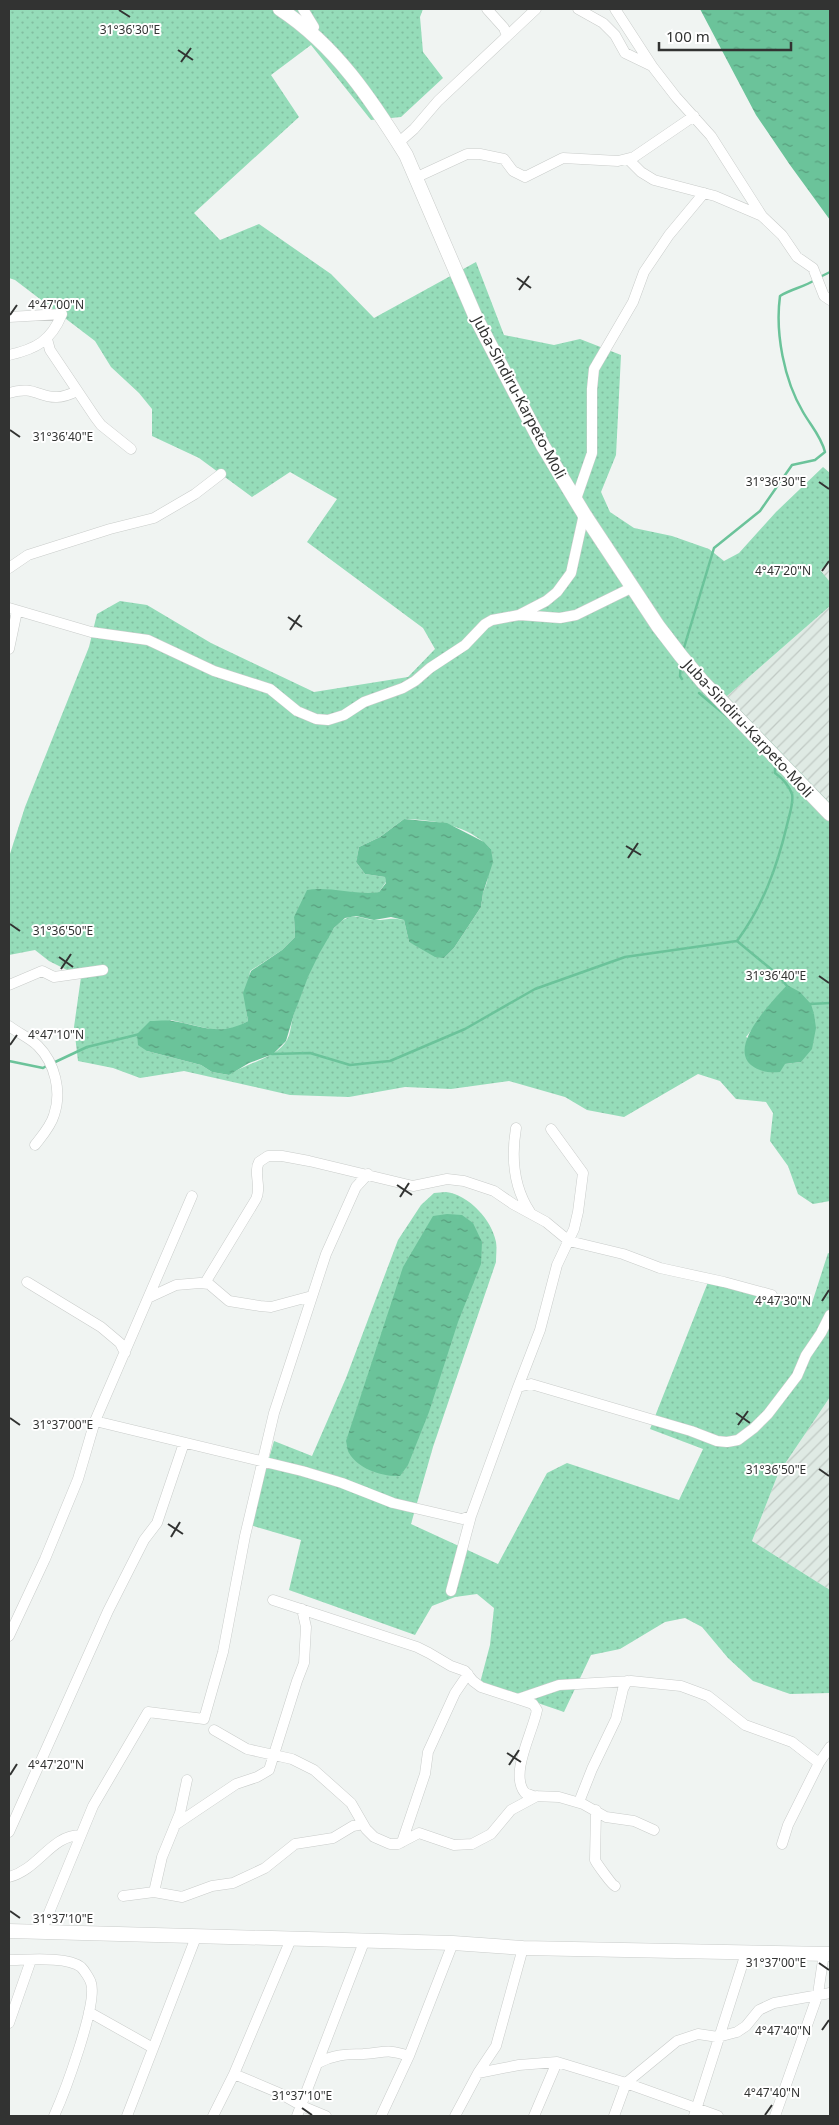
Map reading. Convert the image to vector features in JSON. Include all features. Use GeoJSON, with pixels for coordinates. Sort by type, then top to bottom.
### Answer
{"type":"FeatureCollection","features":[{"type":"Feature","properties":{"kind":"main road","name":"Juba-Sindiru-Karpeto-Moli"},"geometry":{"type":"LineString","coordinates":[[280,9],[307,28],[344,65],[365,90],[398,143],[476,318],[542,446],[584,514],[658,626],[702,681],[830,814]]}},
{"type":"Feature","properties":{"kind":"main road"},"geometry":{"type":"LineString","coordinates":[[9,1931],[453,1943],[522,1948],[827,1953]]}},
{"type":"Feature","properties":{"kind":"street"},"geometry":{"type":"LineString","coordinates":[[303,9],[314,27]]}},
{"type":"Feature","properties":{"kind":"street"},"geometry":{"type":"LineString","coordinates":[[487,9],[504,28],[507,36]]}},
{"type":"Feature","properties":{"kind":"street"},"geometry":{"type":"LineString","coordinates":[[398,143],[414,129],[438,102],[536,9]]}},
{"type":"Feature","properties":{"kind":"street"},"geometry":{"type":"LineString","coordinates":[[578,9],[603,23],[615,35],[625,53],[652,66]]}},
{"type":"Feature","properties":{"kind":"street"},"geometry":{"type":"LineString","coordinates":[[615,9],[652,66],[676,97],[711,136],[762,216],[782,235],[797,257],[813,268],[824,296],[830,300]]}},
{"type":"Feature","properties":{"kind":"street"},"geometry":{"type":"LineString","coordinates":[[415,178],[467,154],[480,154],[504,159],[513,171],[525,176],[563,158],[598,159],[618,162],[634,157],[694,116]]}},
{"type":"Feature","properties":{"kind":"street"},"geometry":{"type":"LineString","coordinates":[[628,159],[641,172],[654,180],[704,193],[762,216]]}},
{"type":"Feature","properties":{"kind":"street"},"geometry":{"type":"LineString","coordinates":[[576,499],[592,453],[592,389],[594,369],[633,302],[644,272],[669,235],[704,193]]}},
{"type":"Feature","properties":{"kind":"street"},"geometry":{"type":"LineString","coordinates":[[9,317],[62,314],[57,326],[47,339],[23,352],[9,355]]}},
{"type":"Feature","properties":{"kind":"street"},"geometry":{"type":"LineString","coordinates":[[47,339],[50,350],[77,392],[102,425],[131,449]]}},
{"type":"Feature","properties":{"kind":"street"},"geometry":{"type":"LineString","coordinates":[[9,393],[28,390],[55,398],[77,392]]}},
{"type":"Feature","properties":{"kind":"street"},"geometry":{"type":"LineString","coordinates":[[9,568],[28,555],[110,529],[154,518],[195,494],[221,474]]}},
{"type":"Feature","properties":{"kind":"street"},"geometry":{"type":"LineString","coordinates":[[519,615],[546,602],[557,592],[571,573],[584,514]]}},
{"type":"Feature","properties":{"kind":"street"},"geometry":{"type":"LineString","coordinates":[[9,649],[13,609],[91,632],[148,640],[214,671],[270,689],[297,711],[316,719],[328,720],[344,715],[364,702],[403,688],[415,681],[430,668],[465,645],[484,624],[492,620],[519,615],[560,618],[576,614],[633,587]]}},
{"type":"Feature","properties":{"kind":"street"},"geometry":{"type":"LineString","coordinates":[[9,985],[42,971],[54,977],[104,970]]}},
{"type":"Feature","properties":{"kind":"street"},"geometry":{"type":"LineString","coordinates":[[9,1026],[36,1044],[51,1064],[54,1075],[56,1098],[54,1115],[47,1130],[35,1145]]}},
{"type":"Feature","properties":{"kind":"street"},"geometry":{"type":"LineString","coordinates":[[516,1128],[513,1148],[515,1178],[524,1202],[531,1213]]}},
{"type":"Feature","properties":{"kind":"street"},"geometry":{"type":"LineString","coordinates":[[451,1591],[471,1516],[540,1330],[556,1265],[569,1241],[578,1212],[582,1173],[551,1129]]}},
{"type":"Feature","properties":{"kind":"street"},"geometry":{"type":"LineString","coordinates":[[205,1283],[259,1193],[257,1166],[263,1158],[268,1156],[282,1156],[368,1174],[414,1186],[447,1179],[464,1181],[489,1189],[512,1204],[531,1213],[553,1226],[569,1241],[623,1254],[660,1268],[772,1295]]}},
{"type":"Feature","properties":{"kind":"street"},"geometry":{"type":"LineString","coordinates":[[41,1932],[93,1806],[148,1712],[204,1720],[223,1652],[245,1536],[274,1413],[326,1254],[356,1187],[368,1174]]}},
{"type":"Feature","properties":{"kind":"street"},"geometry":{"type":"LineString","coordinates":[[9,1636],[45,1559],[78,1480],[95,1421],[192,1196]]}},
{"type":"Feature","properties":{"kind":"street"},"geometry":{"type":"LineString","coordinates":[[27,1282],[101,1327],[120,1342],[125,1353]]}},
{"type":"Feature","properties":{"kind":"street"},"geometry":{"type":"LineString","coordinates":[[150,1297],[176,1285],[205,1283],[209,1284],[229,1301],[260,1306],[272,1307],[312,1296]]}},
{"type":"Feature","properties":{"kind":"street"},"geometry":{"type":"LineString","coordinates":[[518,1387],[530,1384],[691,1431],[717,1441],[738,1440],[768,1414],[797,1376],[806,1355],[821,1333],[830,1315]]}},
{"type":"Feature","properties":{"kind":"street"},"geometry":{"type":"LineString","coordinates":[[95,1421],[342,1483],[393,1503],[415,1509],[462,1518],[471,1516]]}},
{"type":"Feature","properties":{"kind":"street"},"geometry":{"type":"LineString","coordinates":[[9,1832],[108,1611],[144,1540],[157,1523],[184,1443]]}},
{"type":"Feature","properties":{"kind":"street"},"geometry":{"type":"LineString","coordinates":[[214,1730],[247,1749],[292,1759],[314,1770],[351,1803],[363,1824],[374,1838],[390,1844],[398,1844],[418,1834],[454,1845],[472,1844],[491,1834],[511,1810],[518,1796],[520,1769],[537,1710],[533,1704],[482,1687],[472,1681],[468,1674],[417,1647],[273,1600]]}},
{"type":"Feature","properties":{"kind":"street"},"geometry":{"type":"LineString","coordinates":[[175,1825],[236,1784],[265,1773],[271,1765],[304,1663],[306,1627],[302,1609]]}},
{"type":"Feature","properties":{"kind":"street"},"geometry":{"type":"LineString","coordinates":[[402,1842],[425,1774],[428,1752],[455,1693],[468,1674]]}},
{"type":"Feature","properties":{"kind":"street"},"geometry":{"type":"LineString","coordinates":[[518,1699],[559,1686],[627,1681],[690,1688],[708,1696],[745,1725],[792,1742],[819,1763]]}},
{"type":"Feature","properties":{"kind":"street"},"geometry":{"type":"LineString","coordinates":[[579,1802],[592,1769],[616,1719],[623,1688],[627,1681]]}},
{"type":"Feature","properties":{"kind":"street"},"geometry":{"type":"LineString","coordinates":[[782,1844],[788,1825],[819,1763],[830,1747]]}},
{"type":"Feature","properties":{"kind":"street"},"geometry":{"type":"LineString","coordinates":[[154,1892],[162,1858],[180,1813],[188,1780]]}},
{"type":"Feature","properties":{"kind":"street"},"geometry":{"type":"LineString","coordinates":[[520,1785],[528,1795],[559,1797],[579,1802],[606,1817],[634,1821],[654,1830]]}},
{"type":"Feature","properties":{"kind":"street"},"geometry":{"type":"LineString","coordinates":[[511,1810],[537,1796]]}},
{"type":"Feature","properties":{"kind":"street"},"geometry":{"type":"LineString","coordinates":[[596,1810],[595,1860],[605,1872],[611,1884],[615,1886]]}},
{"type":"Feature","properties":{"kind":"street"},"geometry":{"type":"LineString","coordinates":[[123,1896],[154,1892],[182,1897],[212,1886],[233,1883],[265,1868],[295,1844],[333,1838],[353,1826],[363,1824]]}},
{"type":"Feature","properties":{"kind":"street"},"geometry":{"type":"LineString","coordinates":[[9,1876],[32,1866],[59,1840],[81,1835]]}},
{"type":"Feature","properties":{"kind":"street"},"geometry":{"type":"LineString","coordinates":[[126,2116],[196,1937]]}},
{"type":"Feature","properties":{"kind":"street"},"geometry":{"type":"LineString","coordinates":[[213,2116],[234,2074],[291,1939]]}},
{"type":"Feature","properties":{"kind":"street"},"geometry":{"type":"LineString","coordinates":[[297,2116],[364,1942]]}},
{"type":"Feature","properties":{"kind":"street"},"geometry":{"type":"LineString","coordinates":[[380,2116],[409,2056],[453,1943]]}},
{"type":"Feature","properties":{"kind":"street"},"geometry":{"type":"LineString","coordinates":[[455,2116],[478,2073],[496,2046],[522,1948]]}},
{"type":"Feature","properties":{"kind":"street"},"geometry":{"type":"LineString","coordinates":[[695,2112],[746,1953]]}},
{"type":"Feature","properties":{"kind":"street"},"geometry":{"type":"LineString","coordinates":[[775,2116],[818,1994],[827,1953]]}},
{"type":"Feature","properties":{"kind":"street"},"geometry":{"type":"LineString","coordinates":[[9,1960],[68,1961],[81,1967],[91,1983],[92,2001],[89,2012],[66,2087],[54,2116]]}},
{"type":"Feature","properties":{"kind":"street"},"geometry":{"type":"LineString","coordinates":[[9,2023],[31,1960]]}},
{"type":"Feature","properties":{"kind":"street"},"geometry":{"type":"LineString","coordinates":[[614,2116],[626,2083],[677,2041],[698,2034],[718,2037],[737,2032],[746,2026],[759,2010],[774,2003],[830,1993]]}},
{"type":"Feature","properties":{"kind":"street"},"geometry":{"type":"LineString","coordinates":[[89,2012],[153,2048]]}},
{"type":"Feature","properties":{"kind":"street"},"geometry":{"type":"LineString","coordinates":[[318,2063],[344,2053],[364,2054],[387,2050],[409,2056]]}},
{"type":"Feature","properties":{"kind":"street"},"geometry":{"type":"LineString","coordinates":[[478,2073],[519,2065],[557,2062],[626,2083],[695,2112],[718,2116]]}},
{"type":"Feature","properties":{"kind":"street"},"geometry":{"type":"LineString","coordinates":[[534,2116],[557,2062]]}},
{"type":"Feature","properties":{"kind":"street"},"geometry":{"type":"LineString","coordinates":[[234,2074],[326,2116]]}},
{"type":"Feature","properties":{"kind":"shaded area"},"geometry":{"type":"Polygon","coordinates":[[[9,9],[423,9],[420,17],[423,52],[443,78],[401,117],[371,120],[311,45],[271,75],[299,117],[194,213],[220,240],[259,224],[331,274],[374,318],[476,262],[504,335],[554,345],[580,339],[621,355],[616,455],[601,492],[610,512],[634,528],[672,536],[709,549],[724,561],[739,553],[776,512],[823,467],[830,473],[830,563],[820,570],[830,582],[830,606],[727,696],[830,803],[830,1201],[813,1204],[798,1194],[788,1166],[770,1141],[773,1113],[766,1102],[736,1099],[720,1081],[698,1074],[624,1117],[587,1110],[565,1097],[509,1081],[451,1089],[405,1087],[349,1097],[290,1095],[184,1071],[140,1078],[113,1068],[78,1061],[74,1027],[81,977],[49,961],[35,950],[9,955],[9,857],[25,807],[89,647],[97,614],[120,601],[147,605],[211,643],[314,692],[408,677],[435,649],[423,628],[307,542],[337,499],[290,472],[252,497],[199,458],[152,436],[152,409],[139,393],[111,367],[95,341],[15,280],[9,278],[9,9]],[[404,819],[380,837],[359,847],[356,862],[365,874],[385,877],[386,882],[379,892],[294,917],[295,937],[282,950],[250,971],[246,1009],[248,1021],[235,1029],[214,1030],[171,1020],[147,1051],[201,1065],[212,1072],[229,1075],[269,1056],[287,1040],[302,991],[321,948],[337,925],[349,917],[371,920],[404,920],[409,942],[444,958],[454,948],[481,907],[487,882],[491,849],[472,834],[451,825],[404,819]],[[787,985],[746,1037],[785,1064],[801,1062],[814,1014],[787,985]]]}},
{"type":"Feature","properties":{"kind":"shaded area"},"geometry":{"type":"Polygon","coordinates":[[[830,563],[830,582],[819,570],[830,563]]]}},
{"type":"Feature","properties":{"kind":"shaded area"},"geometry":{"type":"Polygon","coordinates":[[[830,606],[830,803],[727,696],[830,606]]]}},
{"type":"Feature","properties":{"kind":"shaded area"},"geometry":{"type":"Polygon","coordinates":[[[446,1192],[455,1194],[471,1203],[490,1225],[496,1242],[496,1262],[433,1447],[411,1524],[498,1564],[547,1473],[567,1463],[679,1500],[703,1449],[650,1429],[710,1277],[812,1303],[828,1253],[830,1254],[830,1397],[778,1474],[752,1541],[830,1590],[830,1693],[790,1694],[753,1681],[728,1658],[702,1627],[685,1618],[665,1622],[620,1649],[591,1655],[564,1712],[480,1683],[490,1645],[494,1608],[477,1594],[455,1597],[432,1606],[415,1635],[289,1590],[301,1540],[250,1525],[274,1441],[312,1456],[346,1378],[398,1240],[421,1205],[434,1193],[446,1192]]]}},
{"type":"Feature","properties":{"kind":"shaded area"},"geometry":{"type":"Polygon","coordinates":[[[830,1397],[830,1590],[752,1541],[778,1474],[830,1397]]]}},
{"type":"Feature","properties":{"kind":"water"},"geometry":{"type":"Polygon","coordinates":[[[700,9],[830,9],[830,220],[756,115],[700,9]]]}},
{"type":"Feature","properties":{"kind":"water"},"geometry":{"type":"Polygon","coordinates":[[[404,819],[447,823],[484,842],[491,849],[493,862],[483,893],[481,907],[454,948],[444,958],[435,957],[409,942],[404,920],[391,917],[374,920],[356,916],[345,918],[334,928],[319,954],[308,977],[286,1041],[273,1054],[249,1063],[229,1075],[212,1072],[201,1065],[147,1051],[138,1045],[137,1034],[150,1021],[173,1021],[219,1029],[238,1026],[248,1021],[243,993],[251,971],[282,950],[295,937],[294,917],[307,890],[379,892],[386,883],[385,877],[365,874],[356,862],[359,847],[380,837],[404,819]]]}},
{"type":"Feature","properties":{"kind":"water"},"geometry":{"type":"Polygon","coordinates":[[[787,985],[800,992],[811,1004],[816,1028],[812,1049],[801,1062],[785,1064],[780,1072],[761,1071],[751,1065],[745,1056],[745,1046],[749,1035],[763,1012],[787,985]]]}},
{"type":"Feature","properties":{"kind":"water"},"geometry":{"type":"Polygon","coordinates":[[[447,1214],[462,1215],[473,1223],[482,1242],[481,1264],[458,1322],[429,1412],[408,1465],[400,1476],[386,1475],[371,1471],[353,1459],[348,1452],[346,1441],[403,1267],[433,1216],[447,1214]]]}},
{"type":"Feature","properties":{"kind":"waterway"},"geometry":{"type":"LineString","coordinates":[[820,277],[830,272]]}},
{"type":"Feature","properties":{"kind":"waterway"},"geometry":{"type":"LineString","coordinates":[[683,651],[714,548],[760,511],[792,465],[815,460],[825,452],[821,441],[796,399],[791,386],[782,356],[779,325],[780,296],[815,280]]}},
{"type":"Feature","properties":{"kind":"waterway"},"geometry":{"type":"LineString","coordinates":[[681,664],[680,676],[682,679]]}},
{"type":"Feature","properties":{"kind":"waterway"},"geometry":{"type":"LineString","coordinates":[[699,693],[730,719]]}},
{"type":"Feature","properties":{"kind":"waterway"},"geometry":{"type":"LineString","coordinates":[[272,1054],[310,1053],[350,1065],[390,1061],[465,1029],[535,989],[625,957],[737,941],[762,900],[768,886],[779,856],[791,809],[792,794],[785,782],[775,773],[775,765]]}},
{"type":"Feature","properties":{"kind":"waterway"},"geometry":{"type":"LineString","coordinates":[[737,941],[777,974],[787,986]]}},
{"type":"Feature","properties":{"kind":"waterway"},"geometry":{"type":"LineString","coordinates":[[809,1004],[830,1003]]}},
{"type":"Feature","properties":{"kind":"waterway"},"geometry":{"type":"LineString","coordinates":[[53,1063],[87,1047],[140,1034]]}},
{"type":"Feature","properties":{"kind":"waterway"},"geometry":{"type":"LineString","coordinates":[[9,1061],[43,1068],[48,1065]]}}]}
